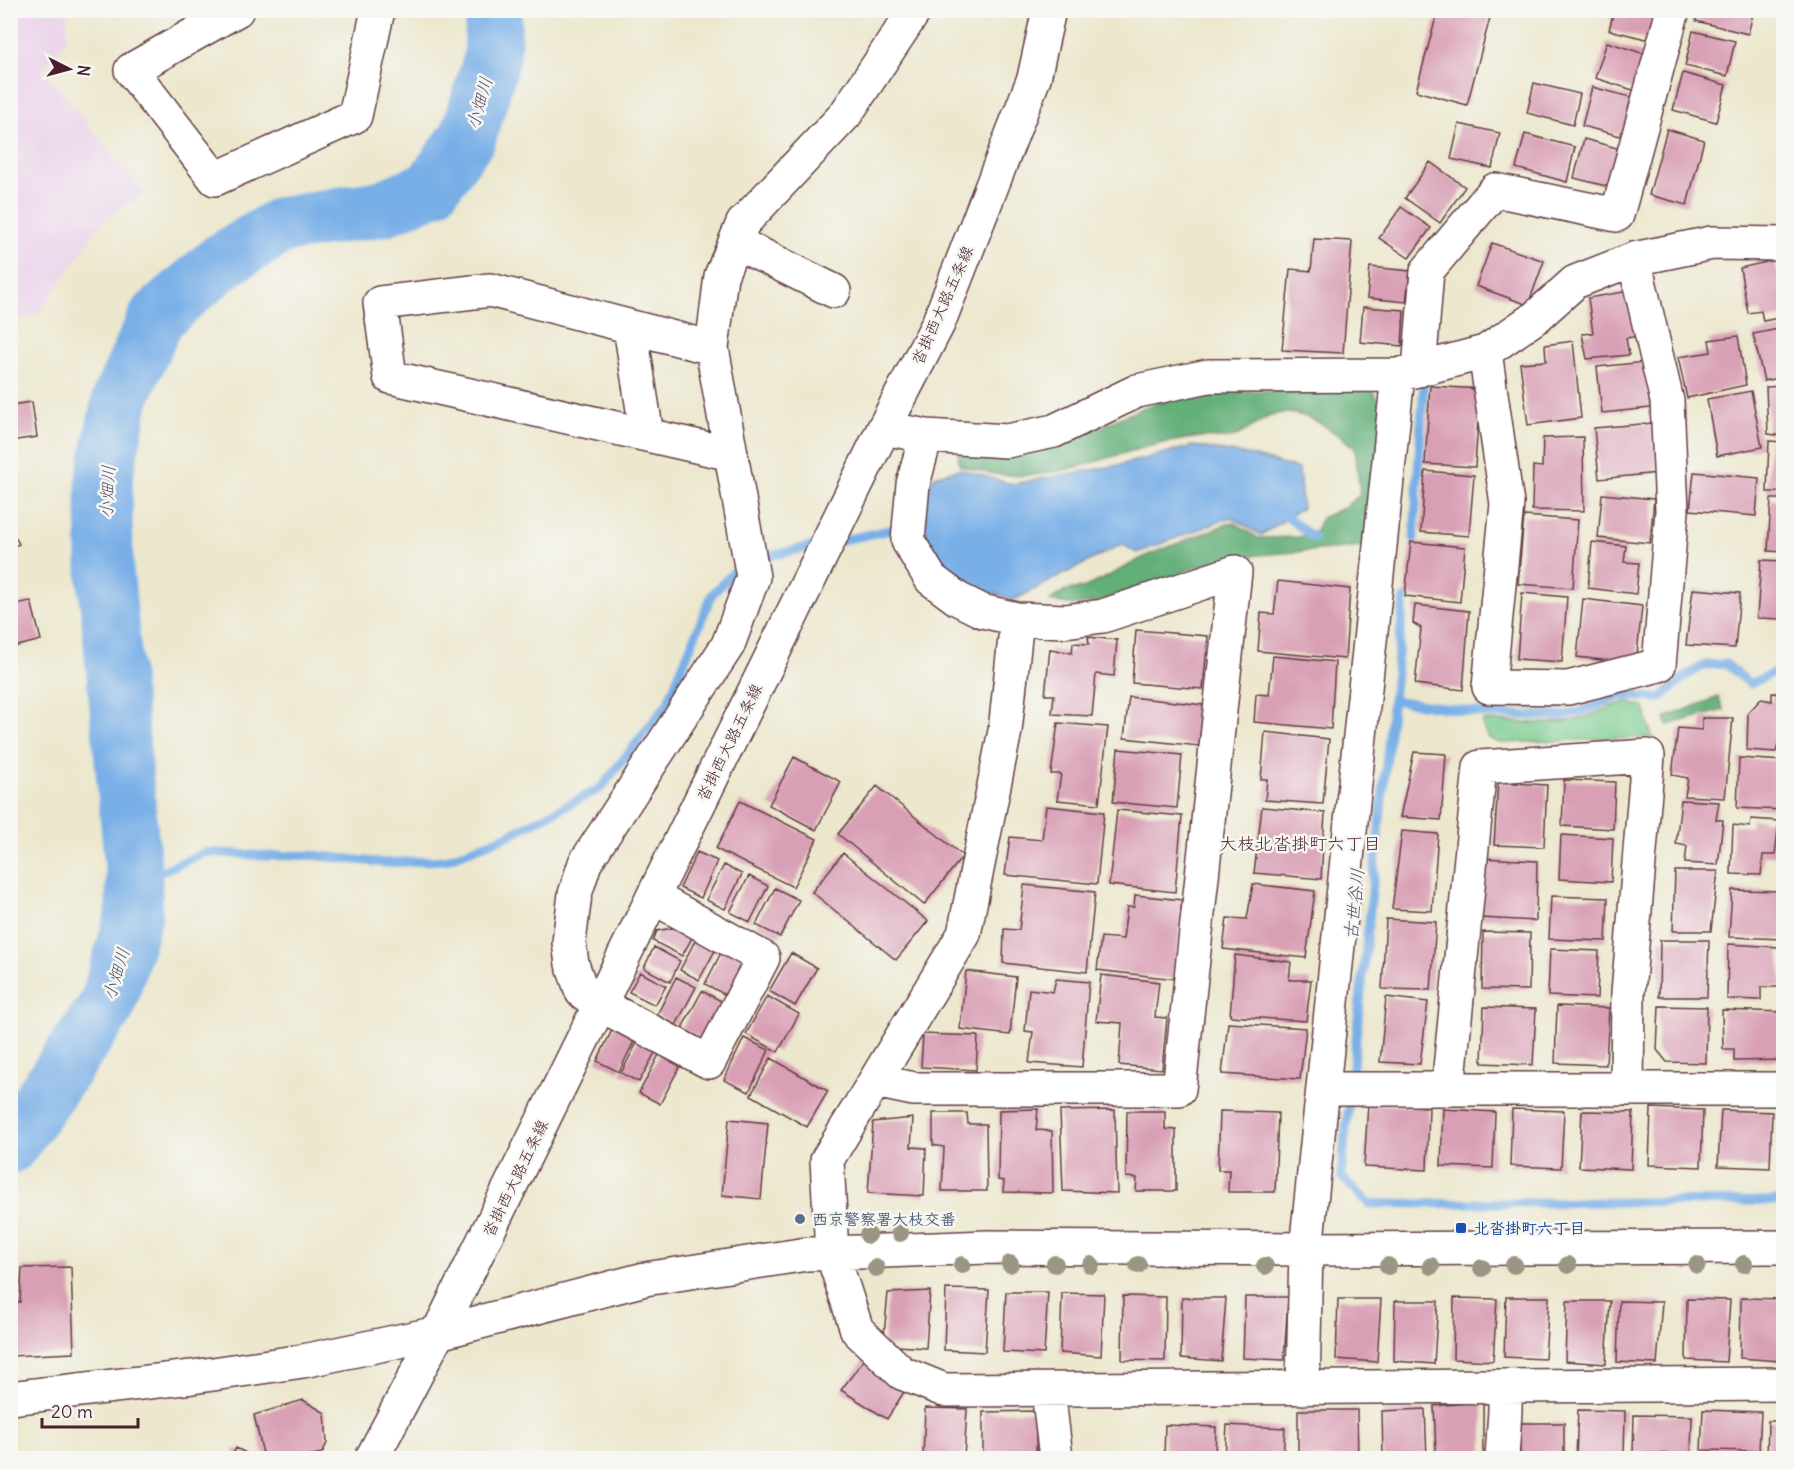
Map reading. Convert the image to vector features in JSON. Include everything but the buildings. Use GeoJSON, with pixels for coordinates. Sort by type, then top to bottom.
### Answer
{"type":"FeatureCollection","features":[{"type":"Feature","properties":{"kind":"street"},"geometry":{"type":"LineString","coordinates":[[237,10],[131,70],[215,179],[356,116],[378,10]]}},
{"type":"Feature","properties":{"kind":"street"},"geometry":{"type":"LineString","coordinates":[[653,897],[763,958],[709,1062],[601,1005],[582,992],[572,964],[569,942],[575,894],[585,863],[728,645],[753,577],[712,348],[721,276],[743,223],[845,116],[915,10]]}},
{"type":"Feature","properties":{"kind":"street","name":"沓掛西大路五条線"},"geometry":{"type":"LineString","coordinates":[[372,1458],[438,1333],[884,428],[938,324],[1034,78],[1049,10]]}},
{"type":"Feature","properties":{"kind":"street"},"geometry":{"type":"LineString","coordinates":[[1303,1388],[1306,1249],[1344,1089],[1409,372],[1427,271],[1495,190],[1617,215],[1673,10]]}},
{"type":"Feature","properties":{"kind":"street"},"geometry":{"type":"LineString","coordinates":[[735,242],[834,291]]}},
{"type":"Feature","properties":{"kind":"street"},"geometry":{"type":"LineString","coordinates":[[884,428],[926,436],[1007,441],[1054,431],[1137,391],[1208,376],[1409,372],[1485,352],[1536,317],[1575,282],[1634,259],[1712,243],[1784,244]]}},
{"type":"Feature","properties":{"kind":"street"},"geometry":{"type":"LineString","coordinates":[[1485,352],[1507,504],[1489,687],[1568,688],[1659,665],[1672,511],[1667,401],[1634,259]]}},
{"type":"Feature","properties":{"kind":"street"},"geometry":{"type":"LineString","coordinates":[[712,348],[490,290],[380,303],[390,377],[731,454]]}},
{"type":"Feature","properties":{"kind":"street"},"geometry":{"type":"LineString","coordinates":[[630,327],[647,435]]}},
{"type":"Feature","properties":{"kind":"street"},"geometry":{"type":"LineString","coordinates":[[875,1081],[914,1089],[1179,1089],[1235,572],[1103,616],[1065,621],[1017,619],[982,611],[958,599],[932,579],[908,541],[913,484],[926,436]]}},
{"type":"Feature","properties":{"kind":"street"},"geometry":{"type":"LineString","coordinates":[[1017,619],[1005,731],[964,934],[828,1160],[832,1253],[857,1330],[902,1373],[944,1390],[1784,1384]]}},
{"type":"Feature","properties":{"kind":"street"},"geometry":{"type":"LineString","coordinates":[[1448,1089],[1480,767],[1648,756],[1628,993],[1627,1089]]}},
{"type":"Feature","properties":{"kind":"street"},"geometry":{"type":"LineString","coordinates":[[1344,1089],[1784,1089]]}},
{"type":"Feature","properties":{"kind":"street"},"geometry":{"type":"LineString","coordinates":[[10,1398],[303,1362],[438,1333],[645,1279],[807,1254],[987,1247],[1306,1249],[1784,1247]]}},
{"type":"Feature","properties":{"kind":"street"},"geometry":{"type":"LineString","coordinates":[[1502,1458],[1504,1386]]}},
{"type":"Feature","properties":{"kind":"street"},"geometry":{"type":"LineString","coordinates":[[1048,1390],[1056,1458]]}},
{"type":"Feature","properties":{"kind":"shaded area"},"geometry":{"type":"Polygon","coordinates":[[[10,11],[73,11],[67,14],[67,39],[42,70],[145,193],[105,218],[37,315],[19,320],[10,286],[10,11]]]}},
{"type":"Feature","properties":{"kind":"green space"},"geometry":{"type":"Polygon","coordinates":[[[1370,388],[1386,410],[1367,546],[1223,558],[1095,603],[1075,605],[1049,601],[1066,590],[1083,588],[1148,555],[1227,524],[1235,523],[1258,538],[1299,537],[1317,530],[1321,518],[1343,508],[1360,495],[1355,448],[1317,422],[1295,414],[1284,413],[1268,417],[1233,437],[1201,437],[1169,442],[1081,466],[1045,473],[1002,475],[959,465],[958,454],[1102,426],[1147,406],[1190,393],[1370,388]]]}},
{"type":"Feature","properties":{"kind":"green space"},"geometry":{"type":"Polygon","coordinates":[[[1637,687],[1640,693],[1620,690],[1560,708],[1483,706],[1484,697],[1637,687]]]}},
{"type":"Feature","properties":{"kind":"green space"},"geometry":{"type":"Polygon","coordinates":[[[1718,697],[1724,710],[1667,725],[1665,718],[1718,697]]]}},
{"type":"Feature","properties":{"kind":"green space"},"geometry":{"type":"Polygon","coordinates":[[[1627,702],[1644,707],[1652,737],[1501,743],[1487,736],[1483,725],[1483,721],[1563,722],[1627,702]]]}},
{"type":"Feature","properties":{"kind":"water"},"geometry":{"type":"Polygon","coordinates":[[[1193,446],[1248,455],[1299,469],[1302,508],[1261,535],[1231,517],[1137,553],[1122,544],[1014,600],[954,580],[932,554],[923,522],[922,495],[935,476],[959,469],[1012,484],[1120,465],[1193,446]]]}},
{"type":"Feature","properties":{"kind":"waterway","name":"小畑川"},"geometry":{"type":"LineString","coordinates":[[10,1145],[107,1006],[134,915],[134,878],[105,569],[104,480],[121,396],[157,317],[222,261],[282,225],[383,208],[431,188],[468,137],[492,58],[494,10]]}},
{"type":"Feature","properties":{"kind":"waterway"},"geometry":{"type":"LineString","coordinates":[[1414,538],[1424,377]]}},
{"type":"Feature","properties":{"kind":"waterway"},"geometry":{"type":"LineString","coordinates":[[1287,517],[1314,538]]}},
{"type":"Feature","properties":{"kind":"waterway"},"geometry":{"type":"LineString","coordinates":[[838,541],[904,527]]}},
{"type":"Feature","properties":{"kind":"waterway"},"geometry":{"type":"LineString","coordinates":[[756,559],[818,545]]}},
{"type":"Feature","properties":{"kind":"waterway"},"geometry":{"type":"LineString","coordinates":[[134,878],[162,871],[206,852],[267,856],[311,855],[385,863],[445,860],[507,836],[601,788],[667,704],[712,594],[743,563]]}},
{"type":"Feature","properties":{"kind":"waterway","name":"古世谷川"},"geometry":{"type":"LineString","coordinates":[[1404,599],[1341,1176],[1369,1204],[1784,1201]]}},
{"type":"Feature","properties":{"kind":"waterway"},"geometry":{"type":"LineString","coordinates":[[1393,700],[1486,714],[1562,716],[1620,696],[1660,698],[1687,675],[1705,665],[1726,664],[1750,684],[1784,668]]}},
{"type":"Feature","properties":{"kind":"place","name":"西京警察署大枝交番"},"geometry":{"type":"Point","coordinates":[800,1219]}},
{"type":"Feature","properties":{"kind":"place","name":"北沓掛町六丁目"},"geometry":{"type":"Point","coordinates":[1461,1228]}},
{"type":"Feature","properties":{"kind":"district","name":"大枝北沓掛町六丁目"},"geometry":{"type":"Point","coordinates":[1300,843]}}]}
